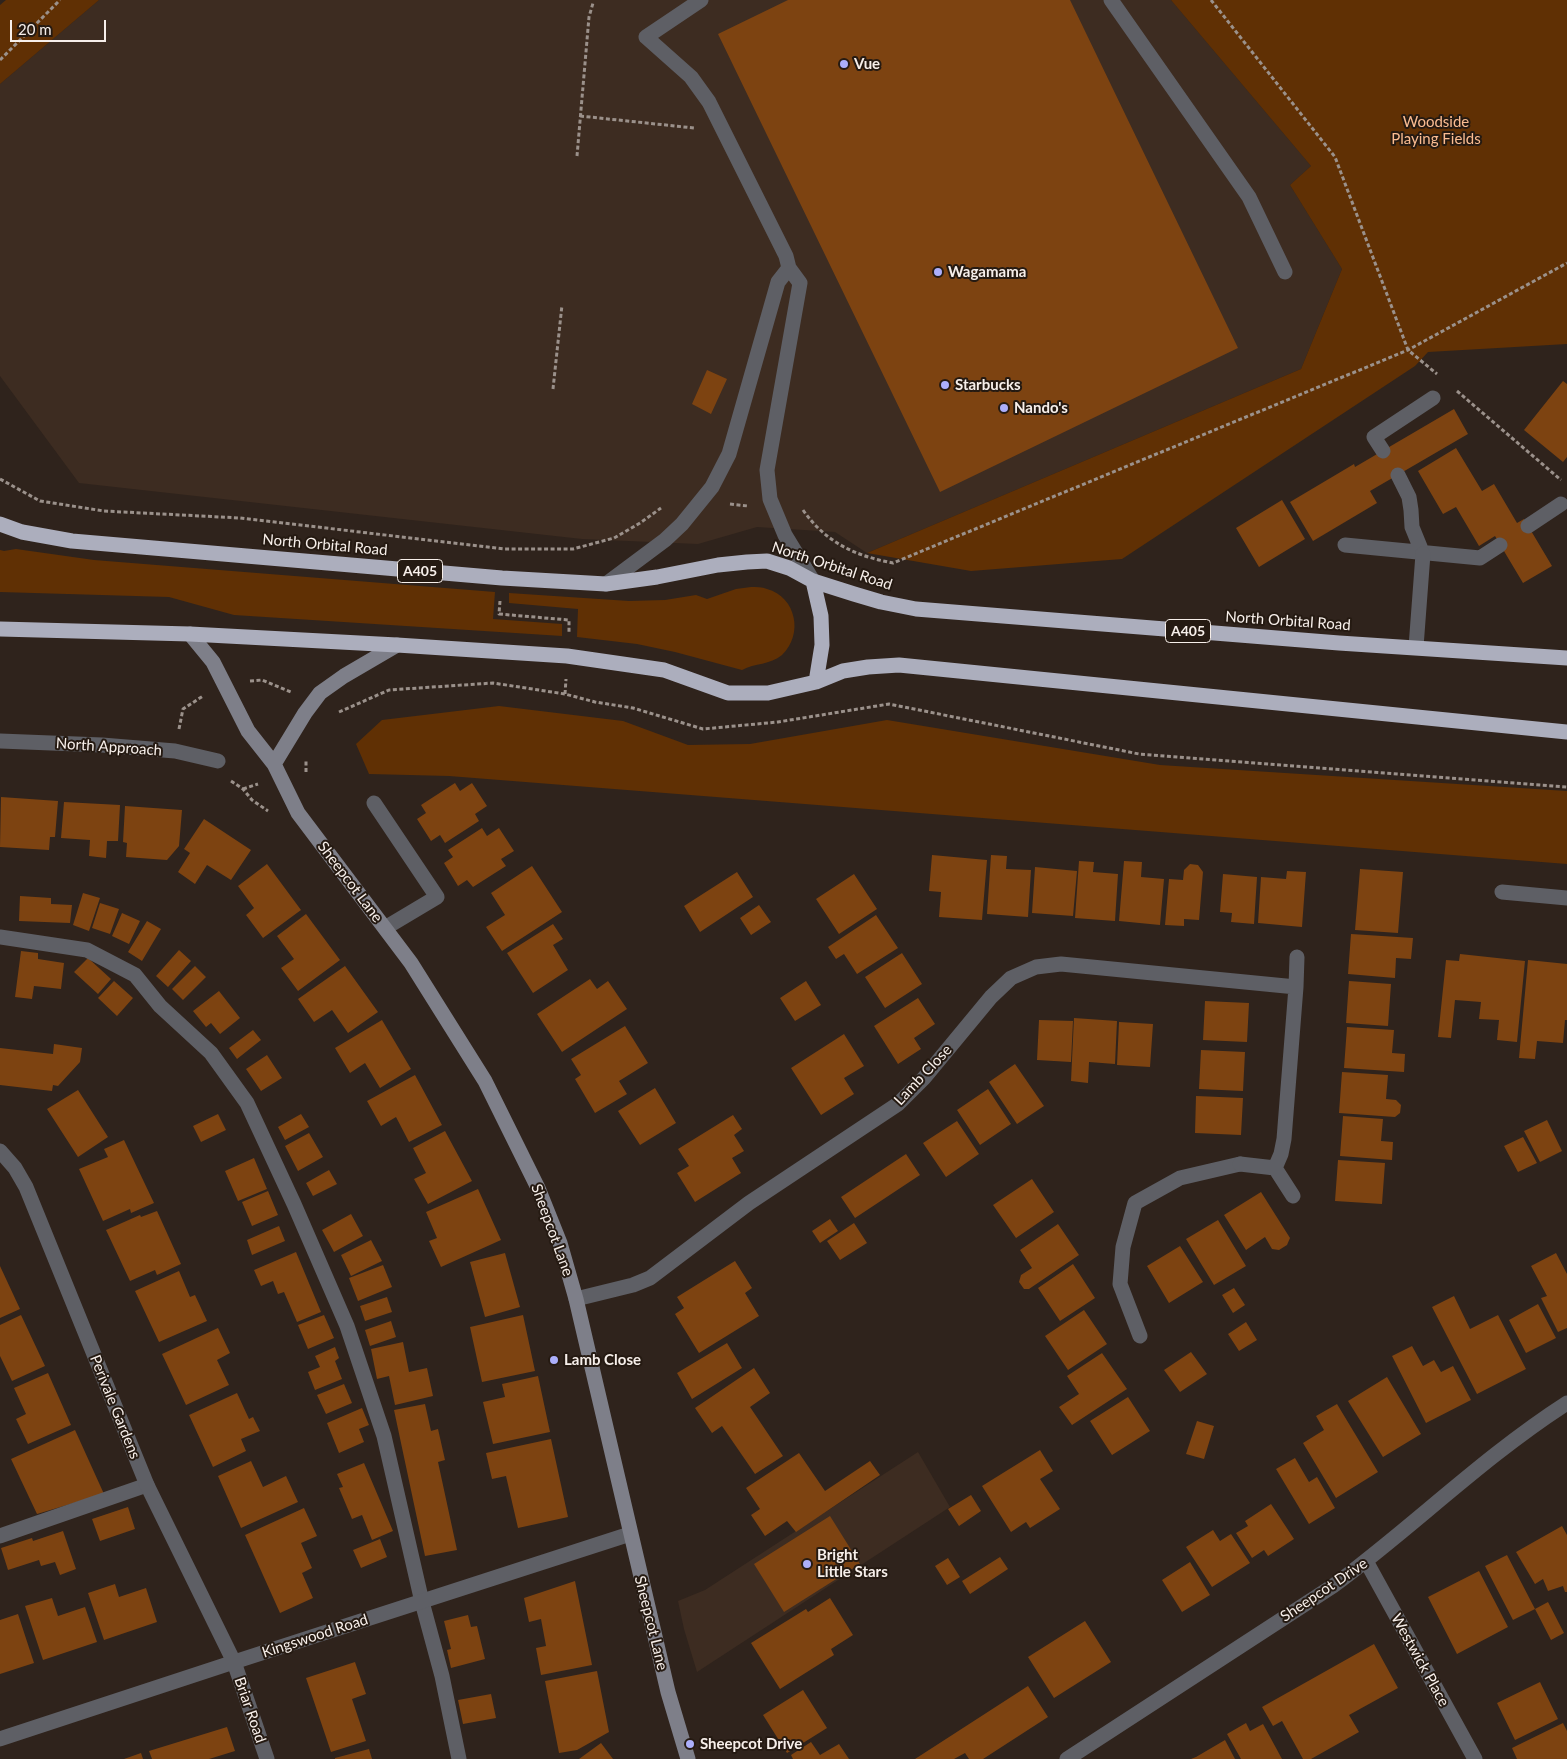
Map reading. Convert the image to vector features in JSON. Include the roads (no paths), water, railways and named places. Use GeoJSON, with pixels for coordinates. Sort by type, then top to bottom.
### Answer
{"type":"FeatureCollection","features":[{"type":"Feature","properties":{"kind":"highway","name":"North Orbital Road"},"geometry":{"type":"LineString","coordinates":[[0,524],[22,532],[72,541],[502,578],[606,584],[657,577],[718,565],[767,561],[789,568],[813,581],[881,602],[916,608],[1339,643],[1567,658]]}},
{"type":"Feature","properties":{"kind":"highway"},"geometry":{"type":"LineString","coordinates":[[813,581],[821,616],[822,645],[816,682]]}},
{"type":"Feature","properties":{"kind":"highway"},"geometry":{"type":"LineString","coordinates":[[0,629],[190,634],[567,656],[664,670],[728,693],[768,693],[816,682],[843,671],[898,665],[1567,732]]}},
{"type":"Feature","properties":{"kind":"street"},"geometry":{"type":"LineString","coordinates":[[701,0],[646,36],[691,78],[709,102],[786,256],[789,268],[800,283],[767,470],[772,503],[785,535],[813,581]]}},
{"type":"Feature","properties":{"kind":"street"},"geometry":{"type":"LineString","coordinates":[[1111,0],[1250,197],[1285,272]]}},
{"type":"Feature","properties":{"kind":"street"},"geometry":{"type":"LineString","coordinates":[[606,584],[665,540],[682,524],[708,491],[729,454],[778,282],[789,268]]}},
{"type":"Feature","properties":{"kind":"street"},"geometry":{"type":"LineString","coordinates":[[1383,451],[1374,437],[1432,398]]}},
{"type":"Feature","properties":{"kind":"street"},"geometry":{"type":"LineString","coordinates":[[1398,475],[1409,497],[1412,527],[1423,554],[1416,647]]}},
{"type":"Feature","properties":{"kind":"street"},"geometry":{"type":"LineString","coordinates":[[1528,526],[1561,504]]}},
{"type":"Feature","properties":{"kind":"street"},"geometry":{"type":"LineString","coordinates":[[1345,545],[1480,558],[1500,545]]}},
{"type":"Feature","properties":{"kind":"street","name":"Sheepcot Lane"},"geometry":{"type":"LineString","coordinates":[[190,634],[212,662],[248,731],[277,770],[298,814],[411,964],[484,1081],[538,1188],[560,1243],[576,1299],[668,1692],[688,1759]]}},
{"type":"Feature","properties":{"kind":"street"},"geometry":{"type":"LineString","coordinates":[[277,770],[305,713],[320,693],[344,676],[398,645]]}},
{"type":"Feature","properties":{"kind":"street","name":"North Approach"},"geometry":{"type":"LineString","coordinates":[[0,740],[148,749],[175,752],[218,761]]}},
{"type":"Feature","properties":{"kind":"street"},"geometry":{"type":"LineString","coordinates":[[374,803],[437,897],[385,928]]}},
{"type":"Feature","properties":{"kind":"street"},"geometry":{"type":"LineString","coordinates":[[1502,892],[1567,898]]}},
{"type":"Feature","properties":{"kind":"street"},"geometry":{"type":"LineString","coordinates":[[0,937],[87,950],[135,975],[160,1006],[211,1052],[246,1103],[294,1204],[347,1326],[384,1436],[422,1602],[442,1676],[459,1759]]}},
{"type":"Feature","properties":{"kind":"street"},"geometry":{"type":"LineString","coordinates":[[1275,1168],[1281,1154],[1284,1139],[1297,957]]}},
{"type":"Feature","properties":{"kind":"street","name":"Lamb Close"},"geometry":{"type":"LineString","coordinates":[[576,1299],[633,1285],[650,1278],[749,1203],[898,1104],[924,1078],[991,997],[1011,978],[1027,970],[1061,964],[1251,981],[1296,987]]}},
{"type":"Feature","properties":{"kind":"street","name":"Perivale Gardens"},"geometry":{"type":"LineString","coordinates":[[0,1151],[15,1168],[26,1187],[147,1485],[234,1662]]}},
{"type":"Feature","properties":{"kind":"street"},"geometry":{"type":"LineString","coordinates":[[1140,1336],[1120,1284],[1123,1247],[1135,1203],[1180,1178],[1240,1164],[1275,1168]]}},
{"type":"Feature","properties":{"kind":"street"},"geometry":{"type":"LineString","coordinates":[[1275,1168],[1293,1196]]}},
{"type":"Feature","properties":{"kind":"street","name":"Sheepcot Drive"},"geometry":{"type":"LineString","coordinates":[[1067,1759],[1333,1586],[1366,1562],[1494,1454],[1567,1403]]}},
{"type":"Feature","properties":{"kind":"street"},"geometry":{"type":"LineString","coordinates":[[0,1536],[147,1485]]}},
{"type":"Feature","properties":{"kind":"street","name":"Kingswood Road"},"geometry":{"type":"LineString","coordinates":[[0,1739],[630,1534]]}},
{"type":"Feature","properties":{"kind":"street","name":"Westwick Place"},"geometry":{"type":"LineString","coordinates":[[1366,1562],[1475,1759]]}},
{"type":"Feature","properties":{"kind":"street","name":"Briar Road"},"geometry":{"type":"LineString","coordinates":[[234,1662],[267,1759]]}},
{"type":"Feature","properties":{"kind":"place","name":"Vue"},"geometry":{"type":"Point","coordinates":[844,64]}},
{"type":"Feature","properties":{"kind":"place","name":"Wagamama"},"geometry":{"type":"Point","coordinates":[938,272]}},
{"type":"Feature","properties":{"kind":"place","name":"Starbucks"},"geometry":{"type":"Point","coordinates":[945,385]}},
{"type":"Feature","properties":{"kind":"place","name":"Nando's"},"geometry":{"type":"Point","coordinates":[1004,408]}},
{"type":"Feature","properties":{"kind":"place","name":"Lamb Close"},"geometry":{"type":"Point","coordinates":[554,1360]}},
{"type":"Feature","properties":{"kind":"place","name":"Bright Little Stars"},"geometry":{"type":"Point","coordinates":[807,1564]}},
{"type":"Feature","properties":{"kind":"place","name":"Sheepcot Drive"},"geometry":{"type":"Point","coordinates":[690,1744]}},
{"type":"Feature","properties":{"kind":"park label","name":"Woodside Playing Fields"},"geometry":{"type":"Point","coordinates":[1436,130]}}]}
